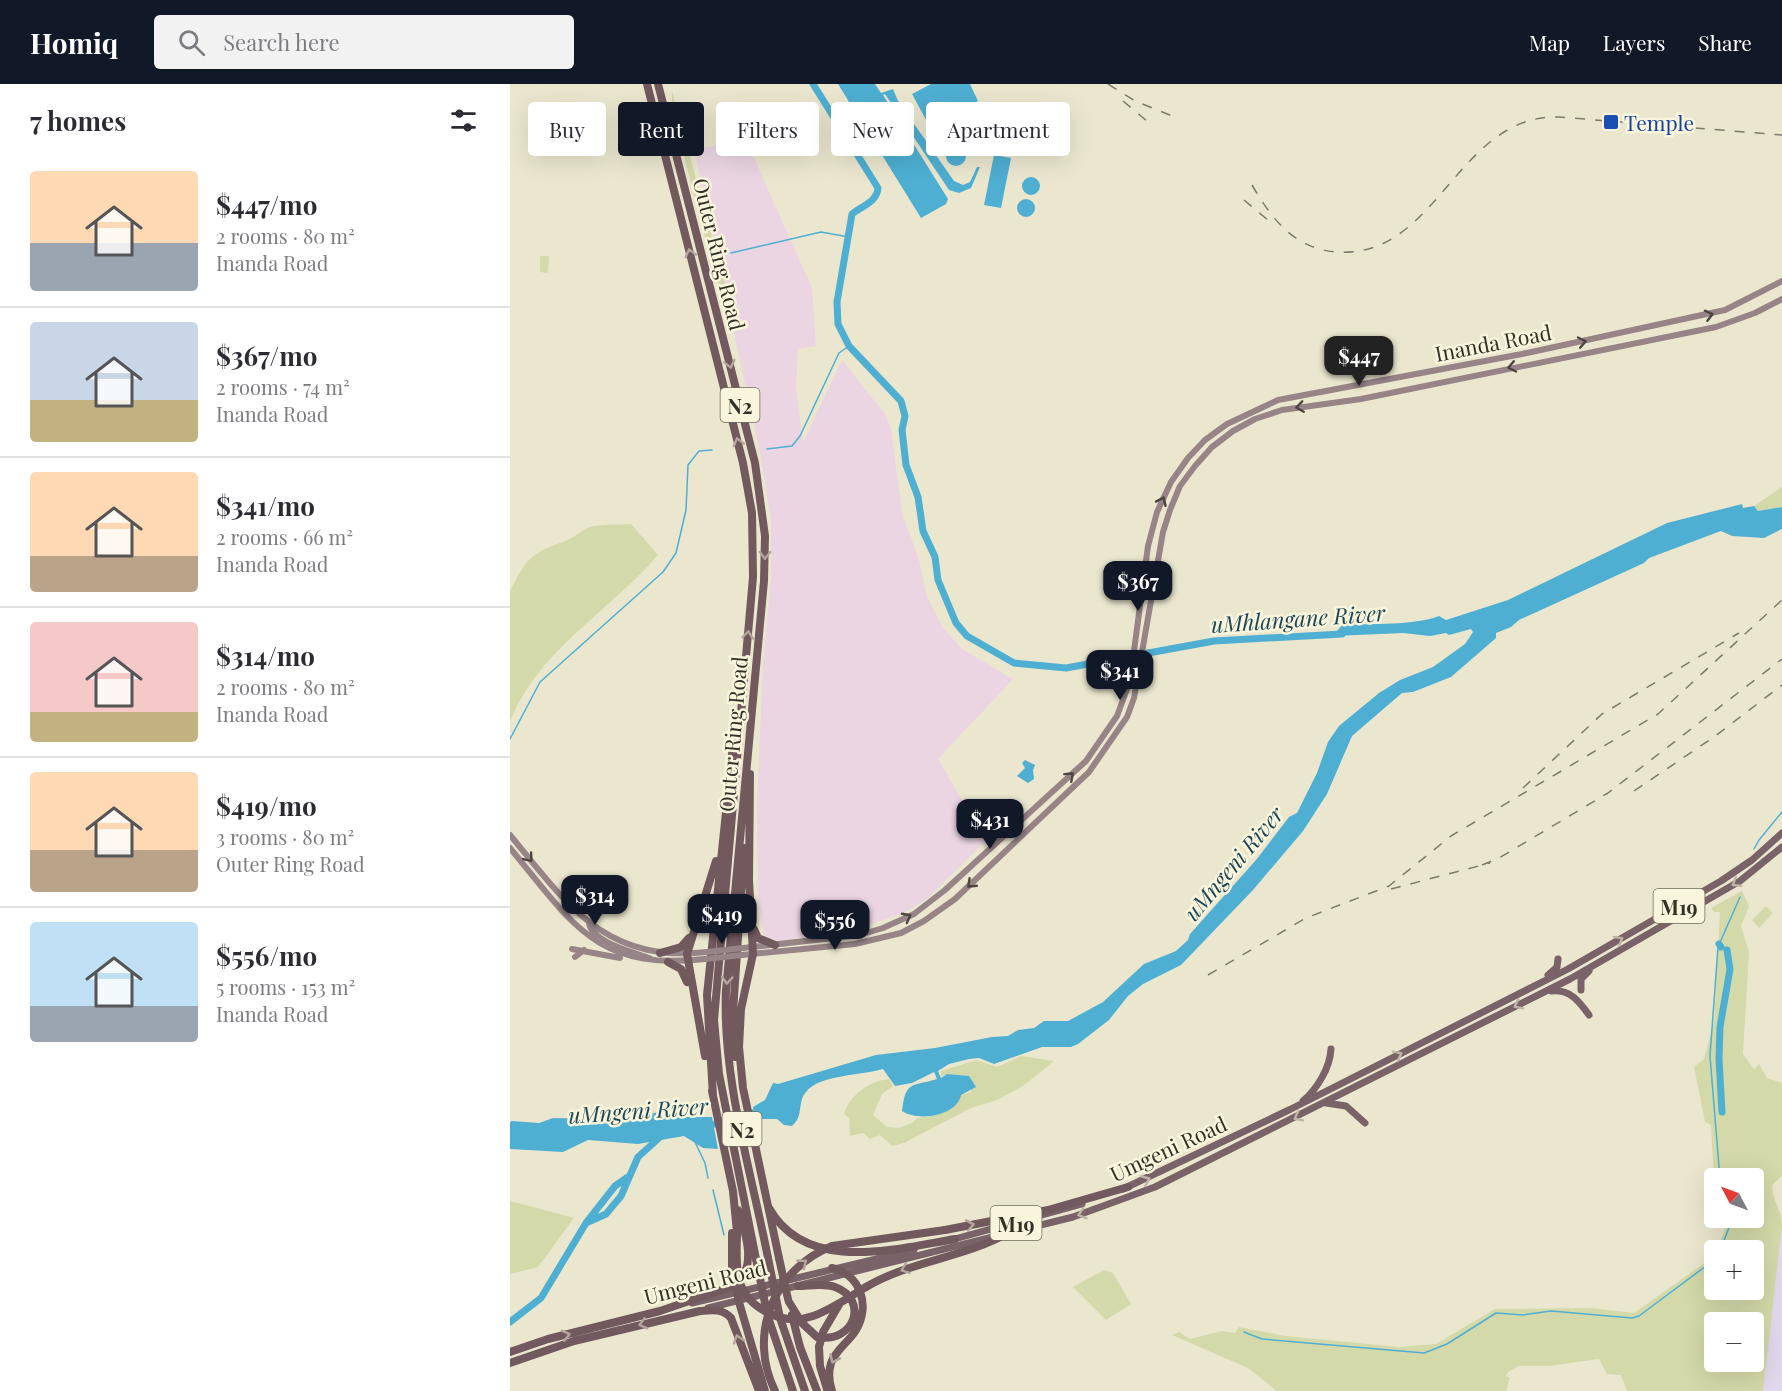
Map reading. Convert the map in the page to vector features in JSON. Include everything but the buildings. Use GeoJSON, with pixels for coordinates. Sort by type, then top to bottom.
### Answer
{"type":"FeatureCollection","features":[{"type":"Feature","properties":{"kind":"highway","name":"Outer Ring Road"},"geometry":{"type":"LineString","coordinates":[[647,84],[750,497],[754,566],[715,979],[713,1075],[742,1189],[769,1320],[793,1391]]}},
{"type":"Feature","properties":{"kind":"highway","name":"Outer Ring Road"},"geometry":{"type":"LineString","coordinates":[[658,84],[755,463],[761,498],[765,536],[765,573],[726,990],[725,1027],[736,1070],[758,1186],[768,1258],[780,1318],[805,1391]]}},
{"type":"Feature","properties":{"kind":"highway"},"geometry":{"type":"LineString","coordinates":[[660,1311],[733,1286],[745,1275],[748,1257],[713,1096],[706,1002],[721,842],[742,693]]}},
{"type":"Feature","properties":{"kind":"highway"},"geometry":{"type":"LineString","coordinates":[[736,1070],[741,1010],[753,951],[750,734]]}},
{"type":"Feature","properties":{"kind":"highway"},"geometry":{"type":"LineString","coordinates":[[750,775],[733,1012],[736,1070],[743,1088],[758,1186],[765,1201],[792,1235],[834,1251],[864,1252],[955,1239]]}},
{"type":"Feature","properties":{"kind":"highway","name":"Umgeni Road"},"geometry":{"type":"LineString","coordinates":[[510,1352],[536,1342],[955,1239],[1065,1209],[1128,1187],[1291,1109],[1538,985],[1721,881],[1752,860],[1782,833]]}},
{"type":"Feature","properties":{"kind":"highway"},"geometry":{"type":"LineString","coordinates":[[696,1015],[687,957],[721,842]]}},
{"type":"Feature","properties":{"kind":"highway","name":"Umgeni Road"},"geometry":{"type":"LineString","coordinates":[[510,1363],[574,1341],[1008,1233],[1127,1199],[1175,1178],[1325,1103],[1595,965],[1740,881],[1782,847]]}},
{"type":"Feature","properties":{"kind":"highway"},"geometry":{"type":"LineString","coordinates":[[751,919],[755,934],[764,946],[775,945]]}},
{"type":"Feature","properties":{"kind":"highway"},"geometry":{"type":"LineString","coordinates":[[660,953],[681,947],[692,934]]}},
{"type":"Feature","properties":{"kind":"highway"},"geometry":{"type":"LineString","coordinates":[[1538,985],[1555,970],[1558,958]]}},
{"type":"Feature","properties":{"kind":"highway"},"geometry":{"type":"LineString","coordinates":[[668,962],[678,966],[684,972],[713,1075]]}},
{"type":"Feature","properties":{"kind":"highway"},"geometry":{"type":"LineString","coordinates":[[1581,990],[1581,979],[1595,965]]}},
{"type":"Feature","properties":{"kind":"highway"},"geometry":{"type":"LineString","coordinates":[[1541,994],[1559,990],[1569,993],[1589,1015]]}},
{"type":"Feature","properties":{"kind":"highway"},"geometry":{"type":"LineString","coordinates":[[1291,1109],[1314,1089],[1328,1064],[1331,1049]]}},
{"type":"Feature","properties":{"kind":"highway"},"geometry":{"type":"LineString","coordinates":[[1325,1103],[1346,1106],[1365,1123]]}},
{"type":"Feature","properties":{"kind":"highway"},"geometry":{"type":"LineString","coordinates":[[775,1391],[766,1367],[764,1349],[766,1318],[781,1285],[798,1266],[818,1252],[832,1246],[945,1230],[1048,1210],[1128,1187]]}},
{"type":"Feature","properties":{"kind":"highway"},"geometry":{"type":"LineString","coordinates":[[734,1195],[734,1280],[765,1391]]}},
{"type":"Feature","properties":{"kind":"highway"},"geometry":{"type":"LineString","coordinates":[[765,1201],[800,1347],[817,1391]]}},
{"type":"Feature","properties":{"kind":"highway"},"geometry":{"type":"LineString","coordinates":[[734,1233],[737,1269],[747,1296],[762,1309],[785,1318],[799,1319],[813,1316],[890,1275],[990,1242],[1008,1233]]}},
{"type":"Feature","properties":{"kind":"highway"},"geometry":{"type":"LineString","coordinates":[[830,1391],[831,1363],[838,1350],[856,1330],[862,1313],[861,1291],[848,1273],[832,1268]]}},
{"type":"Feature","properties":{"kind":"highway"},"geometry":{"type":"LineString","coordinates":[[789,1300],[802,1323],[817,1337],[838,1336],[849,1328],[854,1314],[852,1302],[846,1293],[831,1286],[798,1286]]}},
{"type":"Feature","properties":{"kind":"highway"},"geometry":{"type":"LineString","coordinates":[[830,1391],[820,1366],[819,1347],[823,1332],[840,1302]]}},
{"type":"Feature","properties":{"kind":"highway"},"geometry":{"type":"LineString","coordinates":[[700,1311],[722,1311],[731,1318],[759,1391]]}},
{"type":"Feature","properties":{"kind":"main road","name":"Inanda Road"},"geometry":{"type":"LineString","coordinates":[[775,945],[860,935],[899,921],[937,898],[1093,753],[1117,716],[1131,672],[1150,535],[1166,491],[1195,450],[1215,432],[1240,416],[1278,400],[1688,320],[1725,310],[1782,281]]}},
{"type":"Feature","properties":{"kind":"main road","name":"Inanda Road"},"geometry":{"type":"LineString","coordinates":[[510,848],[575,925],[592,939],[615,952],[656,962],[668,962],[706,952],[753,951],[764,946],[789,951],[852,945],[901,933],[942,909],[1095,765],[1126,717],[1140,671],[1163,532],[1174,498],[1202,457],[1222,439],[1249,422],[1282,410],[1361,399],[1706,329],[1755,313],[1782,299]]}},
{"type":"Feature","properties":{"kind":"main road"},"geometry":{"type":"LineString","coordinates":[[982,831],[994,837],[1005,836]]}},
{"type":"Feature","properties":{"kind":"main road","name":"Inanda Road"},"geometry":{"type":"LineString","coordinates":[[510,835],[565,900],[589,923],[622,942],[660,953],[705,959],[742,951]]}},
{"type":"Feature","properties":{"kind":"main road"},"geometry":{"type":"LineString","coordinates":[[565,900],[583,908],[593,900]]}},
{"type":"Feature","properties":{"kind":"main road"},"geometry":{"type":"LineString","coordinates":[[575,925],[583,926],[589,923],[592,932],[612,944],[656,962]]}},
{"type":"Feature","properties":{"kind":"main road"},"geometry":{"type":"LineString","coordinates":[[572,948],[635,961],[656,962]]}},
{"type":"Feature","properties":{"kind":"main road"},"geometry":{"type":"LineString","coordinates":[[575,957],[584,951]]}},
{"type":"Feature","properties":{"kind":"shaded area"},"geometry":{"type":"Polygon","coordinates":[[[716,146],[716,156],[752,156],[754,158],[812,288],[816,346],[798,349],[796,387],[803,442],[842,360],[886,415],[891,430],[903,517],[918,556],[927,597],[942,626],[962,649],[1013,679],[938,759],[986,841],[928,898],[904,913],[853,930],[779,941],[764,936],[758,899],[757,804],[763,662],[771,577],[771,520],[760,453],[696,156],[704,156],[704,147],[716,146]]]}},
{"type":"Feature","properties":{"kind":"shaded area"},"geometry":{"type":"Polygon","coordinates":[[[1782,1225],[1782,1391],[1763,1391],[1778,1250],[1782,1225]]]}},
{"type":"Feature","properties":{"kind":"green space"},"geometry":{"type":"Polygon","coordinates":[[[684,156],[690,156],[726,288],[717,283],[684,156]]]}},
{"type":"Feature","properties":{"kind":"green space"},"geometry":{"type":"Polygon","coordinates":[[[540,256],[549,256],[548,273],[540,272],[540,256]]]}},
{"type":"Feature","properties":{"kind":"green space"},"geometry":{"type":"Polygon","coordinates":[[[1782,487],[1782,507],[1758,511],[1754,506],[1782,487]]]}},
{"type":"Feature","properties":{"kind":"green space"},"geometry":{"type":"Polygon","coordinates":[[[631,524],[658,555],[556,652],[538,673],[510,722],[510,591],[525,564],[544,549],[568,540],[587,528],[600,525],[631,524]]]}},
{"type":"Feature","properties":{"kind":"green space"},"geometry":{"type":"Polygon","coordinates":[[[1742,891],[1749,906],[1741,926],[1749,952],[1743,1054],[1754,1069],[1759,1064],[1767,1078],[1782,1083],[1782,1176],[1772,1185],[1782,1225],[1763,1391],[1627,1391],[1621,1375],[1607,1374],[1599,1359],[1549,1366],[1519,1366],[1508,1372],[1506,1376],[1510,1378],[1506,1391],[1277,1391],[1248,1368],[1172,1335],[1179,1332],[1190,1339],[1222,1331],[1235,1333],[1239,1327],[1285,1336],[1399,1347],[1436,1344],[1495,1309],[1591,1308],[1634,1313],[1704,1263],[1704,1300],[1764,1300],[1764,1240],[1720,1240],[1725,1228],[1764,1228],[1764,1168],[1713,1168],[1711,1125],[1705,1122],[1694,1067],[1704,1059],[1714,1022],[1720,912],[1714,912],[1711,908],[1742,891]]]}},
{"type":"Feature","properties":{"kind":"green space"},"geometry":{"type":"Polygon","coordinates":[[[1766,906],[1773,913],[1759,928],[1752,920],[1766,906]]]}},
{"type":"Feature","properties":{"kind":"green space"},"geometry":{"type":"Polygon","coordinates":[[[1021,1056],[1054,1061],[1023,1086],[997,1100],[971,1108],[904,1143],[892,1146],[880,1135],[870,1139],[863,1133],[850,1136],[849,1118],[844,1114],[851,1100],[868,1086],[889,1079],[893,1086],[882,1094],[873,1115],[887,1127],[899,1128],[912,1123],[917,1118],[932,1116],[961,1095],[971,1092],[969,1076],[947,1074],[941,1077],[941,1071],[977,1060],[997,1067],[1021,1056]]]}},
{"type":"Feature","properties":{"kind":"green space"},"geometry":{"type":"Polygon","coordinates":[[[510,1201],[574,1218],[538,1267],[510,1274],[510,1201]]]}},
{"type":"Feature","properties":{"kind":"green space"},"geometry":{"type":"Polygon","coordinates":[[[1104,1270],[1113,1273],[1131,1304],[1106,1320],[1073,1287],[1104,1270]]]}},
{"type":"Feature","properties":{"kind":"water"},"geometry":{"type":"Polygon","coordinates":[[[838,84],[875,84],[881,93],[893,89],[899,102],[890,102],[885,94],[883,95],[887,102],[849,102],[838,84]]]}},
{"type":"Feature","properties":{"kind":"water"},"geometry":{"type":"Polygon","coordinates":[[[931,84],[970,84],[978,101],[926,102],[926,120],[912,94],[931,84]]]}},
{"type":"Feature","properties":{"kind":"water"},"geometry":{"type":"Polygon","coordinates":[[[914,124],[926,141],[926,156],[914,138],[914,124]]]}},
{"type":"Feature","properties":{"kind":"water"},"geometry":{"type":"Polygon","coordinates":[[[914,145],[948,199],[946,204],[921,218],[883,156],[914,156],[914,145]]]}},
{"type":"Feature","properties":{"kind":"water"},"geometry":{"type":"Polygon","coordinates":[[[926,156],[936,156],[954,181],[963,185],[970,182],[977,167],[980,167],[971,188],[959,193],[949,190],[926,156]]]}},
{"type":"Feature","properties":{"kind":"water"},"geometry":{"type":"Polygon","coordinates":[[[946,156],[966,156],[963,163],[956,166],[947,160],[946,156]]]}},
{"type":"Feature","properties":{"kind":"water"},"geometry":{"type":"Polygon","coordinates":[[[994,156],[1011,158],[1001,208],[984,205],[994,156]]]}},
{"type":"Feature","properties":{"kind":"water"},"geometry":{"type":"Polygon","coordinates":[[[1027,177],[1035,177],[1040,182],[1038,193],[1027,195],[1022,190],[1022,182],[1027,177]]]}},
{"type":"Feature","properties":{"kind":"water"},"geometry":{"type":"Polygon","coordinates":[[[1022,199],[1030,199],[1035,204],[1033,215],[1022,217],[1017,212],[1017,204],[1022,199]]]}},
{"type":"Feature","properties":{"kind":"water"},"geometry":{"type":"Polygon","coordinates":[[[1742,504],[1743,508],[1754,506],[1758,511],[1782,507],[1782,529],[1764,538],[1732,536],[1721,531],[1649,558],[1644,563],[1519,620],[1511,627],[1496,633],[1496,638],[1451,677],[1413,692],[1402,693],[1352,736],[1327,794],[1303,831],[1253,890],[1181,965],[1143,984],[1128,996],[1109,1020],[1078,1044],[1071,1047],[1042,1047],[994,1064],[979,1058],[949,1064],[938,1071],[941,1078],[947,1074],[969,1076],[976,1087],[961,1095],[952,1108],[936,1115],[917,1116],[902,1111],[908,1089],[916,1084],[937,1079],[934,1072],[912,1083],[895,1086],[883,1069],[842,1076],[812,1086],[803,1096],[798,1118],[792,1126],[784,1125],[777,1119],[756,1119],[753,1107],[765,1100],[773,1083],[778,1084],[876,1055],[1008,1036],[1018,1030],[1034,1028],[1044,1021],[1068,1021],[1103,1002],[1144,964],[1176,951],[1256,860],[1289,817],[1297,813],[1317,773],[1328,742],[1339,726],[1379,693],[1400,680],[1433,667],[1465,644],[1473,632],[1471,629],[1449,635],[1446,633],[1430,636],[1403,633],[1333,636],[1342,625],[1405,623],[1439,616],[1446,620],[1508,600],[1667,523],[1742,504]]]}},
{"type":"Feature","properties":{"kind":"water"},"geometry":{"type":"Polygon","coordinates":[[[1025,760],[1035,765],[1034,779],[1028,783],[1017,776],[1025,768],[1022,763],[1025,760]]]}},
{"type":"Feature","properties":{"kind":"water"},"geometry":{"type":"Polygon","coordinates":[[[660,1112],[667,1117],[712,1117],[718,1149],[703,1148],[684,1136],[638,1144],[588,1140],[563,1152],[510,1149],[510,1122],[512,1121],[539,1123],[553,1118],[592,1119],[601,1114],[635,1116],[660,1112]]]}},
{"type":"Feature","properties":{"kind":"waterway","name":"uMhlangane River"},"geometry":{"type":"LineString","coordinates":[[813,84],[878,188],[875,197],[852,214],[837,302],[838,324],[849,346],[901,401],[905,416],[902,430],[906,465],[918,497],[923,531],[935,557],[938,580],[956,623],[967,636],[1014,663],[1066,668],[1214,641],[1342,634]]}},
{"type":"Feature","properties":{"kind":"waterway"},"geometry":{"type":"LineString","coordinates":[[731,253],[821,232],[849,237]]}},
{"type":"Feature","properties":{"kind":"waterway"},"geometry":{"type":"LineString","coordinates":[[767,449],[792,446],[800,436],[839,353],[849,346]]}},
{"type":"Feature","properties":{"kind":"waterway"},"geometry":{"type":"LineString","coordinates":[[510,739],[540,682],[663,572],[676,553],[686,510],[688,465],[699,451],[712,450]]}},
{"type":"Feature","properties":{"kind":"waterway"},"geometry":{"type":"LineString","coordinates":[[1754,849],[1782,812]]}},
{"type":"Feature","properties":{"kind":"waterway"},"geometry":{"type":"LineString","coordinates":[[1719,1168],[1710,1056],[1718,947],[1740,897]]}},
{"type":"Feature","properties":{"kind":"waterway"},"geometry":{"type":"LineString","coordinates":[[1722,1112],[1719,1059],[1720,1027],[1730,969],[1727,950]]}},
{"type":"Feature","properties":{"kind":"waterway","name":"uMngeni River"},"geometry":{"type":"LineString","coordinates":[[715,1124],[762,1110]]}},
{"type":"Feature","properties":{"kind":"waterway"},"geometry":{"type":"LineString","coordinates":[[510,1322],[541,1298],[586,1223],[606,1214],[621,1196],[638,1157],[659,1138]]}},
{"type":"Feature","properties":{"kind":"waterway"},"geometry":{"type":"LineString","coordinates":[[695,1142],[705,1163],[708,1178]]}},
{"type":"Feature","properties":{"kind":"waterway"},"geometry":{"type":"LineString","coordinates":[[586,1223],[615,1186],[628,1177]]}},
{"type":"Feature","properties":{"kind":"waterway"},"geometry":{"type":"LineString","coordinates":[[713,1190],[724,1235]]}},
{"type":"Feature","properties":{"kind":"waterway"},"geometry":{"type":"LineString","coordinates":[[1724,1240],[1729,1228]]}},
{"type":"Feature","properties":{"kind":"waterway"},"geometry":{"type":"LineString","coordinates":[[1244,1332],[1262,1339],[1424,1353],[1447,1344],[1496,1313],[1523,1315],[1551,1311],[1632,1318],[1639,1316],[1704,1267]]}},
{"type":"Feature","properties":{"kind":"railway"},"geometry":{"type":"LineString","coordinates":[[1108,84],[1135,101],[1172,116]]}},
{"type":"Feature","properties":{"kind":"railway"},"geometry":{"type":"LineString","coordinates":[[1123,101],[1153,126]]}},
{"type":"Feature","properties":{"kind":"railway"},"geometry":{"type":"LineString","coordinates":[[1252,185],[1276,220],[1296,238],[1322,250],[1337,252],[1371,248],[1400,233],[1425,212],[1471,160],[1495,138],[1524,122],[1559,117],[1782,135]]}},
{"type":"Feature","properties":{"kind":"railway"},"geometry":{"type":"LineString","coordinates":[[1244,200],[1269,221]]}},
{"type":"Feature","properties":{"kind":"railway"},"geometry":{"type":"LineString","coordinates":[[1208,975],[1306,918],[1389,886],[1451,836],[1658,714],[1782,600]]}},
{"type":"Feature","properties":{"kind":"railway"},"geometry":{"type":"LineString","coordinates":[[1523,788],[1602,714],[1739,633]]}},
{"type":"Feature","properties":{"kind":"railway"},"geometry":{"type":"LineString","coordinates":[[1482,865],[1499,858],[1608,793],[1782,659]]}},
{"type":"Feature","properties":{"kind":"railway"},"geometry":{"type":"LineString","coordinates":[[1634,791],[1714,737],[1782,685]]}},
{"type":"Feature","properties":{"kind":"railway"},"geometry":{"type":"LineString","coordinates":[[1391,889],[1490,863]]}},
{"type":"Feature","properties":{"kind":"place","name":"Temple"},"geometry":{"type":"Point","coordinates":[1611,122]}}]}
